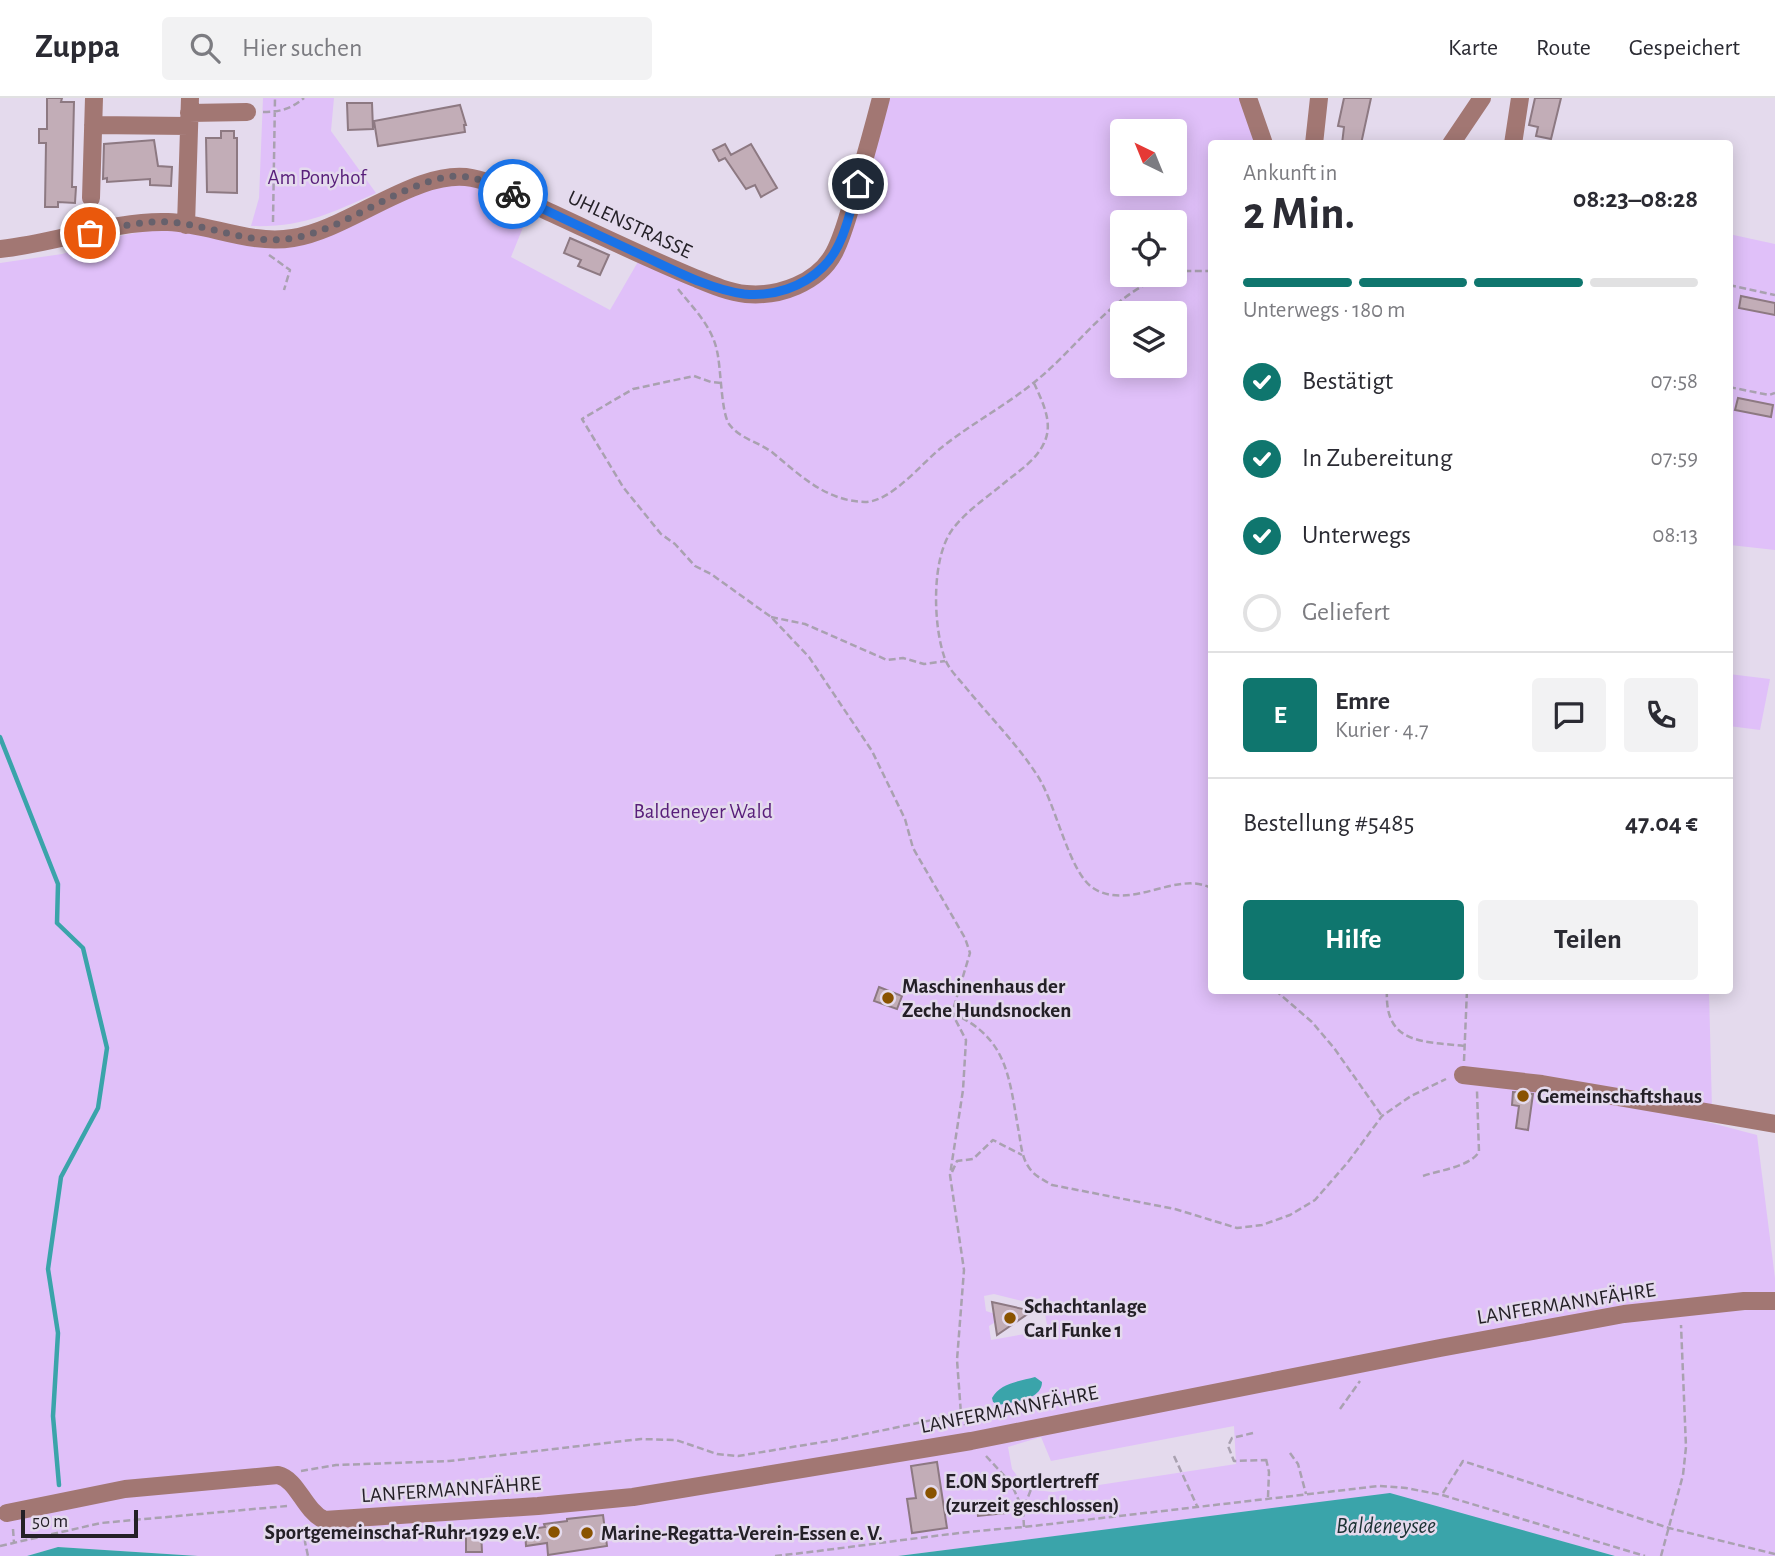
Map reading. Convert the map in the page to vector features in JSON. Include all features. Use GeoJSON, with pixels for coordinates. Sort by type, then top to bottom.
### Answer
{"type":"FeatureCollection","features":[{"type":"Feature","properties":{"kind":"street"},"geometry":{"type":"LineString","coordinates":[[92,198],[94,98]]}},
{"type":"Feature","properties":{"kind":"street","name":"UHLENSTRASSE"},"geometry":{"type":"LineString","coordinates":[[0,249],[145,223],[168,222],[265,239],[294,238],[314,233],[414,188],[447,177],[460,177],[496,186],[664,265],[726,290],[746,294],[779,291],[793,288],[811,278],[825,266],[834,253],[881,98]]}},
{"type":"Feature","properties":{"kind":"street"},"geometry":{"type":"LineString","coordinates":[[1248,98],[1263,140]]}},
{"type":"Feature","properties":{"kind":"street"},"geometry":{"type":"LineString","coordinates":[[1314,140],[1319,98]]}},
{"type":"Feature","properties":{"kind":"street"},"geometry":{"type":"LineString","coordinates":[[1454,140],[1482,98]]}},
{"type":"Feature","properties":{"kind":"street"},"geometry":{"type":"LineString","coordinates":[[1514,140],[1520,98]]}},
{"type":"Feature","properties":{"kind":"street"},"geometry":{"type":"LineString","coordinates":[[93,125],[189,112],[247,112]]}},
{"type":"Feature","properties":{"kind":"street"},"geometry":{"type":"LineString","coordinates":[[186,225],[189,112]]}},
{"type":"Feature","properties":{"kind":"street"},"geometry":{"type":"LineString","coordinates":[[1469,1075],[1554,1086],[1775,1124]]}},
{"type":"Feature","properties":{"kind":"street","name":"LANFERMANNFÄHRE"},"geometry":{"type":"LineString","coordinates":[[309,1509],[324,1520],[633,1497],[971,1441],[1611,1317],[1744,1301],[1775,1301]]}},
{"type":"Feature","properties":{"kind":"street"},"geometry":{"type":"LineString","coordinates":[[8,1513],[125,1489],[267,1476],[285,1477],[309,1509]]}},
{"type":"Feature","properties":{"kind":"path"},"geometry":{"type":"LineString","coordinates":[[275,98],[265,239],[260,249],[290,270],[284,290]]}},
{"type":"Feature","properties":{"kind":"path"},"geometry":{"type":"LineString","coordinates":[[275,112],[290,109],[304,98]]}},
{"type":"Feature","properties":{"kind":"path"},"geometry":{"type":"LineString","coordinates":[[664,265],[673,283],[709,328],[717,349],[727,421],[737,432],[771,451],[797,474],[821,490],[844,499],[868,502],[883,497],[941,448],[1034,383],[1126,296],[1144,287]]}},
{"type":"Feature","properties":{"kind":"path"},"geometry":{"type":"LineString","coordinates":[[1187,271],[1208,271]]}},
{"type":"Feature","properties":{"kind":"path"},"geometry":{"type":"LineString","coordinates":[[1733,286],[1775,295]]}},
{"type":"Feature","properties":{"kind":"path"},"geometry":{"type":"LineString","coordinates":[[285,1477],[307,1468],[449,1461],[641,1439],[676,1440],[717,1454],[738,1456],[841,1439],[961,1414],[957,1360],[964,1270],[950,1175],[966,1040],[952,1013],[971,953],[965,937],[914,848],[905,819],[872,751],[809,657],[771,617],[711,574],[695,566],[661,534],[623,487],[582,419],[633,388],[694,376],[721,383]]}},
{"type":"Feature","properties":{"kind":"path"},"geometry":{"type":"LineString","coordinates":[[1034,383],[1045,407],[1048,428],[1045,443],[1035,458],[972,509],[952,530],[942,550],[935,583],[945,661],[1025,756],[1044,784],[1067,848],[1090,886],[1110,897],[1188,883],[1208,887]]}},
{"type":"Feature","properties":{"kind":"path"},"geometry":{"type":"LineString","coordinates":[[1733,388],[1769,396],[1775,393]]}},
{"type":"Feature","properties":{"kind":"path"},"geometry":{"type":"LineString","coordinates":[[771,617],[805,624],[887,660],[903,658],[924,664],[945,661]]}},
{"type":"Feature","properties":{"kind":"path"},"geometry":{"type":"LineString","coordinates":[[1279,994],[1312,1023],[1334,1048],[1382,1116]]}},
{"type":"Feature","properties":{"kind":"path"},"geometry":{"type":"LineString","coordinates":[[1387,994],[1391,1018],[1405,1036],[1415,1040],[1466,1046]]}},
{"type":"Feature","properties":{"kind":"path"},"geometry":{"type":"LineString","coordinates":[[1423,1176],[1469,1161],[1479,1152],[1466,1046],[1467,994]]}},
{"type":"Feature","properties":{"kind":"path"},"geometry":{"type":"LineString","coordinates":[[952,1013],[974,1022],[998,1049],[1012,1088],[1023,1156],[1030,1169],[1052,1185],[1175,1209],[1237,1228],[1262,1225],[1290,1215],[1314,1200],[1348,1162],[1382,1116],[1429,1087],[1469,1075]]}},
{"type":"Feature","properties":{"kind":"path"},"geometry":{"type":"LineString","coordinates":[[950,1175],[957,1161],[973,1159],[993,1140],[1023,1156]]}},
{"type":"Feature","properties":{"kind":"path"},"geometry":{"type":"LineString","coordinates":[[1661,1556],[1684,1475],[1686,1447],[1681,1308]]}},
{"type":"Feature","properties":{"kind":"path"},"geometry":{"type":"LineString","coordinates":[[1340,1409],[1362,1380],[1362,1364]]}},
{"type":"Feature","properties":{"kind":"path"},"geometry":{"type":"LineString","coordinates":[[1253,1433],[1232,1438],[1228,1446],[1234,1461],[1266,1459],[1269,1472],[1268,1498]]}},
{"type":"Feature","properties":{"kind":"path"},"geometry":{"type":"LineString","coordinates":[[971,1441],[1012,1483],[1023,1510],[1024,1527]]}},
{"type":"Feature","properties":{"kind":"path"},"geometry":{"type":"LineString","coordinates":[[1290,1453],[1298,1464],[1306,1494]]}},
{"type":"Feature","properties":{"kind":"path"},"geometry":{"type":"LineString","coordinates":[[1174,1456],[1197,1506]]}},
{"type":"Feature","properties":{"kind":"path"},"geometry":{"type":"LineString","coordinates":[[1442,1495],[1463,1461],[1669,1528],[1775,1554]]}},
{"type":"Feature","properties":{"kind":"path"},"geometry":{"type":"LineString","coordinates":[[1023,1510],[1035,1479]]}},
{"type":"Feature","properties":{"kind":"path"},"geometry":{"type":"LineString","coordinates":[[775,1556],[972,1530],[1024,1527],[1379,1486],[1442,1495],[1644,1556]]}},
{"type":"Feature","properties":{"kind":"path"},"geometry":{"type":"LineString","coordinates":[[0,1546],[102,1523],[309,1509],[305,1535],[309,1556]]}},
{"type":"Feature","properties":{"kind":"green space","name":"Am Ponyhof"},"geometry":{"type":"Polygon","coordinates":[[[263,98],[334,98],[331,131],[376,193],[301,222],[251,226],[259,198],[263,98]]]}},
{"type":"Feature","properties":{"kind":"green space","name":"Baldeneyer Wald"},"geometry":{"type":"Polygon","coordinates":[[[885,98],[1245,98],[1260,140],[1208,140],[1208,994],[1709,994],[1712,1109],[1613,1097],[1757,1135],[1775,1278],[1775,1299],[1626,1318],[1775,1308],[1775,1556],[1615,1556],[1390,1494],[898,1556],[198,1556],[58,1547],[27,1556],[0,1556],[0,263],[62,254],[124,235],[158,229],[184,231],[250,245],[447,185],[474,185],[530,210],[511,257],[610,310],[639,260],[746,297],[828,268],[885,98]],[[994,1294],[984,1296],[986,1311],[995,1314],[997,1321],[989,1326],[991,1340],[1048,1330],[1042,1298],[1022,1301],[994,1294]],[[1234,1426],[1051,1461],[1041,1437],[1008,1447],[1012,1469],[1027,1489],[1053,1492],[1236,1464],[1234,1426]]]}},
{"type":"Feature","properties":{"kind":"green space"},"geometry":{"type":"Polygon","coordinates":[[[1733,235],[1775,244],[1775,550],[1733,545],[1733,235]]]}},
{"type":"Feature","properties":{"kind":"green space"},"geometry":{"type":"Polygon","coordinates":[[[1733,674],[1770,679],[1760,730],[1733,727],[1733,674]]]}},
{"type":"Feature","properties":{"kind":"water"},"geometry":{"type":"Polygon","coordinates":[[[1035,1377],[1042,1382],[1041,1388],[1032,1396],[999,1405],[993,1402],[992,1398],[1005,1386],[1035,1377]]]}},
{"type":"Feature","properties":{"kind":"water","name":"Baldeneysee"},"geometry":{"type":"Polygon","coordinates":[[[1390,1493],[1615,1556],[898,1556],[1390,1493]]]}},
{"type":"Feature","properties":{"kind":"water"},"geometry":{"type":"Polygon","coordinates":[[[58,1547],[198,1556],[27,1556],[58,1547]]]}},
{"type":"Feature","properties":{"kind":"building"},"geometry":{"type":"Polygon","coordinates":[[[47,98],[62,98],[61,102],[74,102],[72,187],[76,187],[75,203],[58,202],[58,207],[45,207],[46,143],[39,143],[39,129],[47,129],[47,98]]]}},
{"type":"Feature","properties":{"kind":"building"},"geometry":{"type":"Polygon","coordinates":[[[1344,98],[1371,98],[1362,140],[1342,140],[1344,127],[1338,126],[1344,98]]]}},
{"type":"Feature","properties":{"kind":"building"},"geometry":{"type":"Polygon","coordinates":[[[1535,98],[1561,98],[1551,139],[1536,136],[1538,127],[1529,125],[1535,98]]]}},
{"type":"Feature","properties":{"kind":"building"},"geometry":{"type":"Polygon","coordinates":[[[347,103],[372,103],[373,129],[348,130],[347,103]]]}},
{"type":"Feature","properties":{"kind":"building"},"geometry":{"type":"Polygon","coordinates":[[[460,105],[466,125],[465,132],[378,146],[374,121],[460,105]]]}},
{"type":"Feature","properties":{"kind":"building"},"geometry":{"type":"Polygon","coordinates":[[[221,131],[234,131],[234,138],[237,138],[237,193],[207,192],[206,138],[221,138],[221,131]]]}},
{"type":"Feature","properties":{"kind":"building"},"geometry":{"type":"Polygon","coordinates":[[[154,140],[158,166],[172,167],[171,186],[150,185],[150,179],[107,182],[107,178],[103,179],[104,144],[154,140]]]}},
{"type":"Feature","properties":{"kind":"building"},"geometry":{"type":"Polygon","coordinates":[[[725,144],[731,155],[751,144],[777,188],[761,197],[755,185],[746,189],[725,158],[719,161],[713,150],[725,144]]]}},
{"type":"Feature","properties":{"kind":"building"},"geometry":{"type":"Polygon","coordinates":[[[570,238],[609,255],[600,275],[578,266],[581,260],[564,253],[570,238]]]}},
{"type":"Feature","properties":{"kind":"building"},"geometry":{"type":"Polygon","coordinates":[[[1741,296],[1775,303],[1775,315],[1739,308],[1741,296]]]}},
{"type":"Feature","properties":{"kind":"building"},"geometry":{"type":"Polygon","coordinates":[[[1738,398],[1773,405],[1771,417],[1735,410],[1738,398]]]}},
{"type":"Feature","properties":{"kind":"building","name":"Maschinenhaus der Zeche Hundsnocken"},"geometry":{"type":"Polygon","coordinates":[[[879,987],[902,996],[897,1009],[874,1001],[879,987]]]}},
{"type":"Feature","properties":{"kind":"building"},"geometry":{"type":"Polygon","coordinates":[[[1513,1092],[1533,1094],[1528,1130],[1516,1128],[1519,1106],[1512,1105],[1513,1092]]]}},
{"type":"Feature","properties":{"kind":"building"},"geometry":{"type":"Polygon","coordinates":[[[992,1302],[1032,1311],[997,1335],[992,1302]]]}},
{"type":"Feature","properties":{"kind":"building","name":"E.ON Sportlertreff (zurzeit geschlossen)"},"geometry":{"type":"Polygon","coordinates":[[[937,1462],[947,1528],[912,1533],[907,1499],[916,1498],[911,1466],[937,1462]]]}},
{"type":"Feature","properties":{"kind":"building"},"geometry":{"type":"Polygon","coordinates":[[[1004,1501],[1005,1513],[978,1516],[977,1504],[1004,1501]]]}},
{"type":"Feature","properties":{"kind":"building"},"geometry":{"type":"Polygon","coordinates":[[[603,1515],[607,1546],[548,1555],[547,1543],[526,1546],[525,1530],[545,1527],[544,1524],[567,1519],[603,1515]]]}},
{"type":"Feature","properties":{"kind":"building"},"geometry":{"type":"Polygon","coordinates":[[[481,1531],[482,1552],[466,1552],[466,1532],[481,1531]]]}},
{"type":"Feature","properties":{"kind":"waterway"},"geometry":{"type":"LineString","coordinates":[[0,737],[58,884],[57,923],[83,948],[107,1048],[98,1108],[61,1177],[48,1269],[58,1333],[53,1416],[59,1485]]}},
{"type":"Feature","properties":{"kind":"way so far"},"geometry":{"type":"LineString","coordinates":[[90,233],[145,223],[168,222],[273,240],[314,233],[414,188],[447,177],[473,178],[513,194]]}},
{"type":"Feature","properties":{"kind":"place","name":"Maschinenhaus der Zeche Hundsnocken"},"geometry":{"type":"Point","coordinates":[888,998]}},
{"type":"Feature","properties":{"kind":"place","name":"Gemeinschaftshaus"},"geometry":{"type":"Point","coordinates":[1523,1096]}},
{"type":"Feature","properties":{"kind":"place","name":"Schachtanlage Carl Funke 1"},"geometry":{"type":"Point","coordinates":[1010,1318]}},
{"type":"Feature","properties":{"kind":"place","name":"E.ON Sportlertreff (zurzeit geschlossen)"},"geometry":{"type":"Point","coordinates":[931,1493]}},
{"type":"Feature","properties":{"kind":"place","name":"Sportgemeinschaf-Ruhr-1929 e.V."},"geometry":{"type":"Point","coordinates":[554,1532]}},
{"type":"Feature","properties":{"kind":"place","name":"Marine-Regatta-Verein-Essen e. V."},"geometry":{"type":"Point","coordinates":[587,1533]}},
{"type":"Feature","properties":{"kind":"route"},"geometry":{"type":"LineString","coordinates":[[513,194],[695,278],[726,290],[763,294],[793,288],[825,266],[834,253],[858,184]]}}]}
